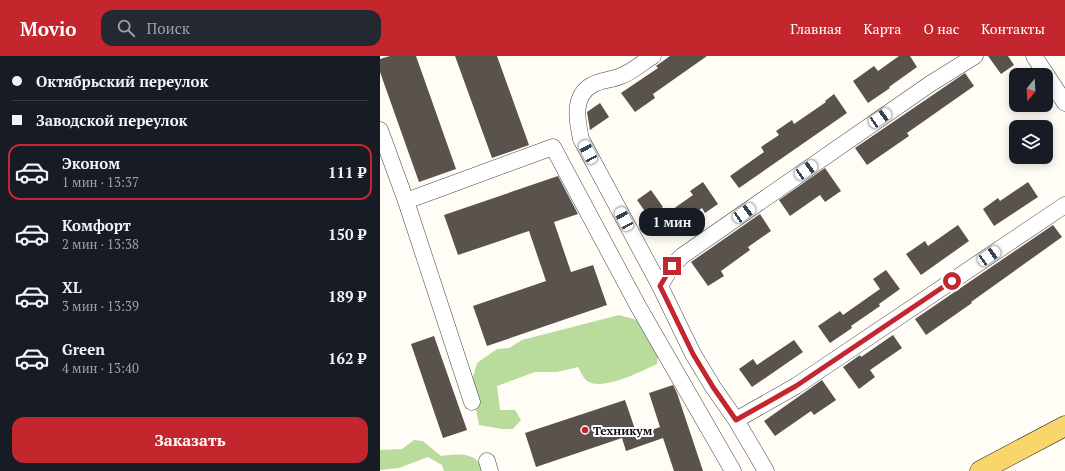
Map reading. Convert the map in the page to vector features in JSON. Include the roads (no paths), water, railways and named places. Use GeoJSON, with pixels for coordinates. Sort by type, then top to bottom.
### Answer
{"type":"FeatureCollection","features":[{"type":"Feature","properties":{"kind":"main road"},"geometry":{"type":"LineString","coordinates":[[980,471],[1065,426]]}},
{"type":"Feature","properties":{"kind":"street"},"geometry":{"type":"LineString","coordinates":[[653,56],[623,76],[592,85],[582,94],[576,119],[581,139],[660,286],[693,354],[713,387],[736,420],[766,471]]}},
{"type":"Feature","properties":{"kind":"street"},"geometry":{"type":"LineString","coordinates":[[660,286],[672,266],[682,256],[930,84],[975,56]]}},
{"type":"Feature","properties":{"kind":"street"},"geometry":{"type":"LineString","coordinates":[[1034,56],[1065,103]]}},
{"type":"Feature","properties":{"kind":"street"},"geometry":{"type":"LineString","coordinates":[[380,130],[406,201],[472,402]]}},
{"type":"Feature","properties":{"kind":"street"},"geometry":{"type":"LineString","coordinates":[[406,201],[553,147],[638,306],[733,471]]}},
{"type":"Feature","properties":{"kind":"street"},"geometry":{"type":"LineString","coordinates":[[736,420],[796,386],[1065,205]]}},
{"type":"Feature","properties":{"kind":"place","name":"Техникум"},"geometry":{"type":"Point","coordinates":[585,430]}}]}
